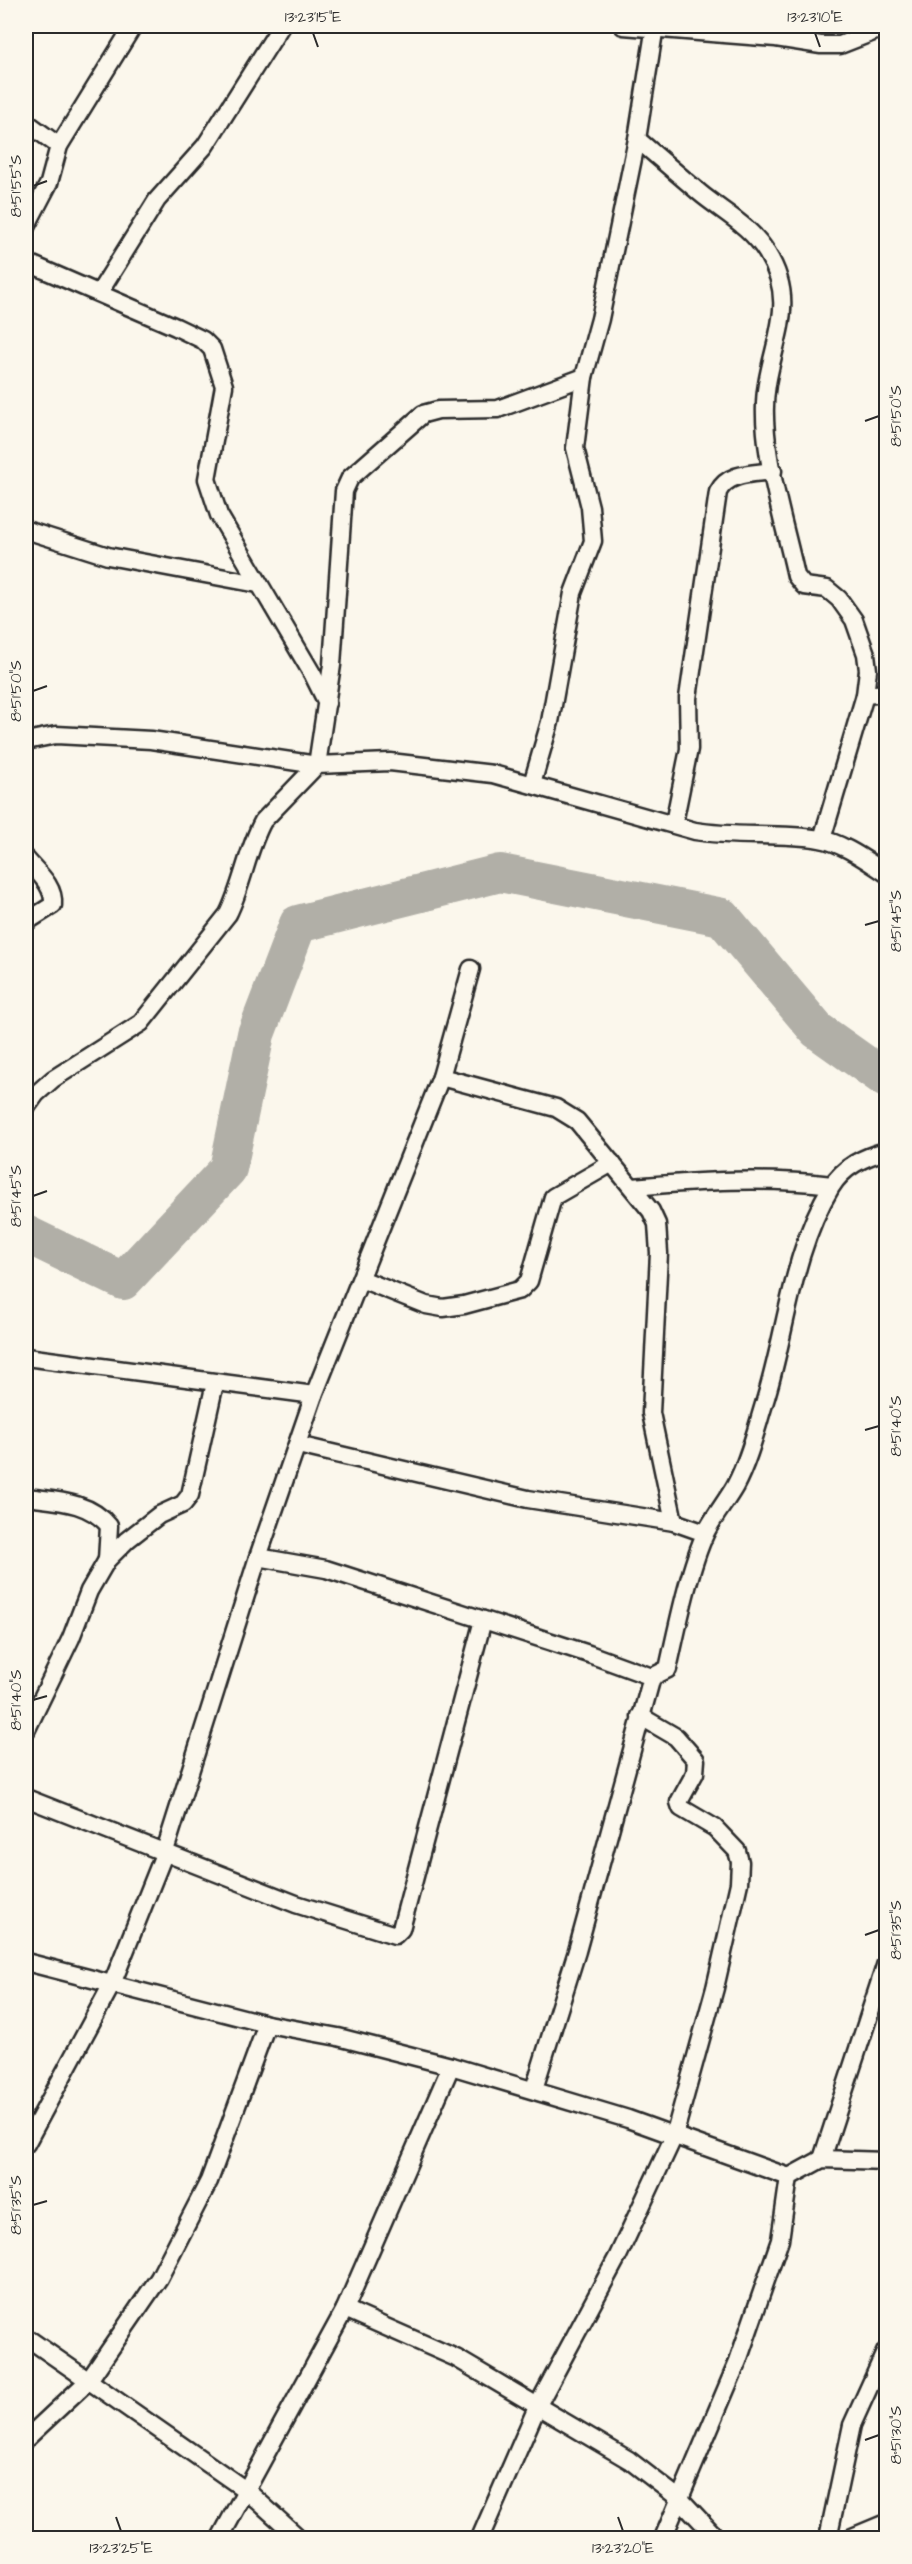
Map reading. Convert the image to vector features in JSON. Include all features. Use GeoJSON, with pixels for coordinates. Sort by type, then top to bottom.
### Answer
{"type":"FeatureCollection","features":[{"type":"Feature","properties":{"kind":"street"},"geometry":{"type":"LineString","coordinates":[[26,227],[49,183],[58,146],[133,26]]}},
{"type":"Feature","properties":{"kind":"street"},"geometry":{"type":"LineString","coordinates":[[99,293],[157,200],[205,146],[280,26]]}},
{"type":"Feature","properties":{"kind":"street"},"geometry":{"type":"LineString","coordinates":[[623,26],[655,27],[831,45],[861,39],[886,27]]}},
{"type":"Feature","properties":{"kind":"street"},"geometry":{"type":"LineString","coordinates":[[532,784],[550,722],[573,593],[593,541],[590,507],[575,448],[584,377],[600,319],[638,139],[655,27]]}},
{"type":"Feature","properties":{"kind":"street"},"geometry":{"type":"LineString","coordinates":[[26,122],[58,146]]}},
{"type":"Feature","properties":{"kind":"street"},"geometry":{"type":"LineString","coordinates":[[638,139],[701,194],[750,231],[768,253],[780,281],[783,315],[766,386],[764,428],[796,576],[804,586],[827,590],[839,598],[854,620],[866,654],[868,670],[865,695],[822,839]]}},
{"type":"Feature","properties":{"kind":"street"},"geometry":{"type":"LineString","coordinates":[[26,262],[203,340],[212,349],[224,386],[207,479],[208,490],[219,515],[313,675],[327,704]]}},
{"type":"Feature","properties":{"kind":"street"},"geometry":{"type":"LineString","coordinates":[[26,1108],[36,1094],[53,1079],[125,1036],[154,1008],[228,914],[263,821],[316,765],[327,704],[344,491],[350,478],[423,414],[438,410],[498,409],[584,377]]}},
{"type":"Feature","properties":{"kind":"street"},"geometry":{"type":"LineString","coordinates":[[674,823],[689,749],[688,698],[718,492],[723,482],[730,477],[773,471]]}},
{"type":"Feature","properties":{"kind":"street"},"geometry":{"type":"LineString","coordinates":[[26,530],[108,556],[258,584]]}},
{"type":"Feature","properties":{"kind":"street"},"geometry":{"type":"LineString","coordinates":[[865,695],[886,693]]}},
{"type":"Feature","properties":{"kind":"street"},"geometry":{"type":"LineString","coordinates":[[26,741],[56,735],[151,740],[316,765],[390,762],[494,774],[674,823],[695,831],[721,836],[753,834],[822,839],[886,873]]}},
{"type":"Feature","properties":{"kind":"street"},"geometry":{"type":"LineString","coordinates":[[26,859],[49,886],[54,897],[53,905],[47,911],[26,922]]}},
{"type":"Feature","properties":{"kind":"street"},"geometry":{"type":"LineString","coordinates":[[26,2144],[112,1984],[164,1854],[258,1557],[314,1395],[441,1077],[471,969]]}},
{"type":"Feature","properties":{"kind":"street"},"geometry":{"type":"LineString","coordinates":[[441,1077],[556,1108],[578,1120],[651,1211],[657,1224],[659,1253],[651,1413],[674,1522]]}},
{"type":"Feature","properties":{"kind":"street"},"geometry":{"type":"LineString","coordinates":[[258,1557],[326,1569],[652,1677],[668,1669],[687,1592],[705,1533],[736,1484],[764,1404],[788,1314],[796,1270],[812,1224],[832,1185],[855,1162],[886,1151]]}},
{"type":"Feature","properties":{"kind":"street"},"geometry":{"type":"LineString","coordinates":[[361,1278],[426,1305],[443,1308],[464,1305],[520,1290],[529,1281],[553,1197],[612,1163]]}},
{"type":"Feature","properties":{"kind":"street"},"geometry":{"type":"LineString","coordinates":[[633,1187],[726,1179],[785,1180],[832,1185]]}},
{"type":"Feature","properties":{"kind":"street"},"geometry":{"type":"LineString","coordinates":[[26,1357],[314,1395]]}},
{"type":"Feature","properties":{"kind":"street"},"geometry":{"type":"LineString","coordinates":[[26,1731],[71,1638],[89,1591],[107,1560],[159,1515],[183,1504],[190,1495],[215,1383]]}},
{"type":"Feature","properties":{"kind":"street"},"geometry":{"type":"LineString","coordinates":[[298,1445],[528,1499],[674,1522],[705,1533]]}},
{"type":"Feature","properties":{"kind":"street"},"geometry":{"type":"LineString","coordinates":[[26,1497],[77,1504],[101,1516],[109,1526],[111,1539],[107,1560]]}},
{"type":"Feature","properties":{"kind":"street"},"geometry":{"type":"LineString","coordinates":[[26,1798],[296,1904],[395,1935],[401,1929],[483,1620]]}},
{"type":"Feature","properties":{"kind":"street"},"geometry":{"type":"LineString","coordinates":[[534,2089],[577,1951],[652,1677]]}},
{"type":"Feature","properties":{"kind":"street"},"geometry":{"type":"LineString","coordinates":[[480,2538],[538,2405],[618,2256],[674,2136],[717,1982],[739,1883],[740,1862],[737,1851],[715,1828],[681,1808],[679,1802],[695,1773],[696,1760],[688,1748],[676,1737],[640,1716]]}},
{"type":"Feature","properties":{"kind":"street"},"geometry":{"type":"LineString","coordinates":[[26,1962],[267,2024],[338,2037],[534,2089],[789,2177],[822,2159],[886,2161]]}},
{"type":"Feature","properties":{"kind":"street"},"geometry":{"type":"LineString","coordinates":[[822,2159],[886,1963]]}},
{"type":"Feature","properties":{"kind":"street"},"geometry":{"type":"LineString","coordinates":[[26,2439],[89,2380],[159,2278],[209,2181],[267,2024]]}},
{"type":"Feature","properties":{"kind":"street"},"geometry":{"type":"LineString","coordinates":[[220,2538],[345,2309],[451,2066]]}},
{"type":"Feature","properties":{"kind":"street"},"geometry":{"type":"LineString","coordinates":[[663,2538],[738,2361],[780,2240],[789,2177]]}},
{"type":"Feature","properties":{"kind":"street"},"geometry":{"type":"LineString","coordinates":[[345,2309],[456,2358],[629,2460],[681,2500],[717,2538]]}},
{"type":"Feature","properties":{"kind":"street"},"geometry":{"type":"LineString","coordinates":[[26,2337],[247,2491],[299,2538]]}},
{"type":"Feature","properties":{"kind":"street"},"geometry":{"type":"LineString","coordinates":[[828,2538],[852,2425],[886,2350]]}},
{"type":"Feature","properties":{"kind":"street"},"geometry":{"type":"LineString","coordinates":[[850,2538],[886,2523]]}},
{"type":"Feature","properties":{"kind":"waterway"},"geometry":{"type":"LineString","coordinates":[[26,1234],[123,1281],[228,1169],[256,1034],[298,924],[500,873],[722,917],[817,1030],[886,1079]]}}]}
